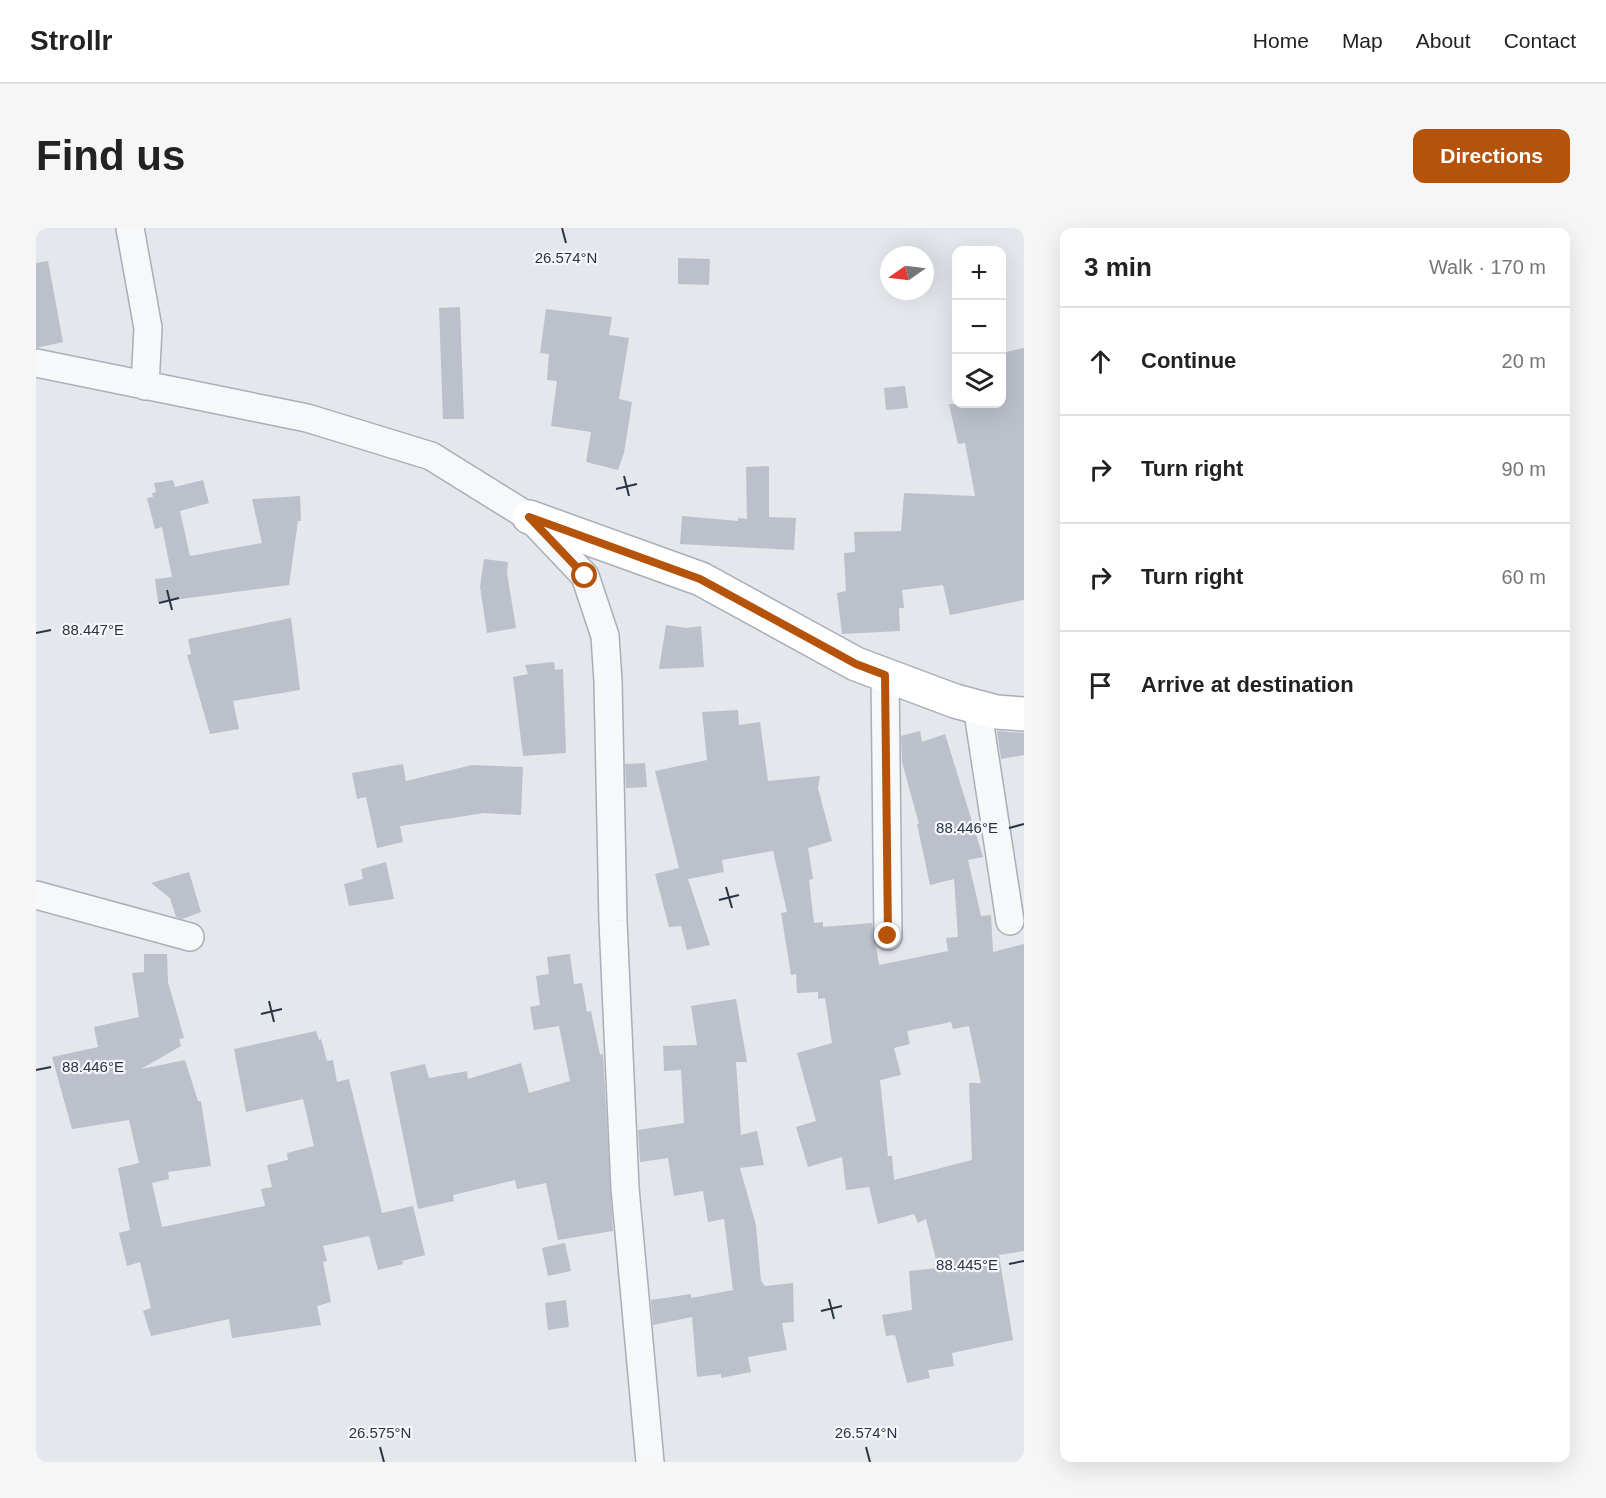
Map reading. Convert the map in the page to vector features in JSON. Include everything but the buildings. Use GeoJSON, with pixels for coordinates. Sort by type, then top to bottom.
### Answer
{"type":"FeatureCollection","features":[{"type":"Feature","properties":{"kind":"street"},"geometry":{"type":"LineString","coordinates":[[130,228],[148,328],[145,386]]}},
{"type":"Feature","properties":{"kind":"street"},"geometry":{"type":"LineString","coordinates":[[36,363],[307,418],[431,456],[529,517],[700,579],[856,664],[977,706],[1024,714]]}},
{"type":"Feature","properties":{"kind":"street"},"geometry":{"type":"LineString","coordinates":[[529,517],[585,576],[605,636],[608,681],[612,921],[625,1188],[650,1462]]}},
{"type":"Feature","properties":{"kind":"street"},"geometry":{"type":"LineString","coordinates":[[885,675],[888,936]]}},
{"type":"Feature","properties":{"kind":"street"},"geometry":{"type":"LineString","coordinates":[[977,706],[1010,921]]}},
{"type":"Feature","properties":{"kind":"street"},"geometry":{"type":"LineString","coordinates":[[36,895],[190,937]]}},
{"type":"Feature","properties":{"kind":"route"},"geometry":{"type":"LineString","coordinates":[[585,576],[529,517],[700,579],[856,664],[885,675],[888,936]]}}]}
